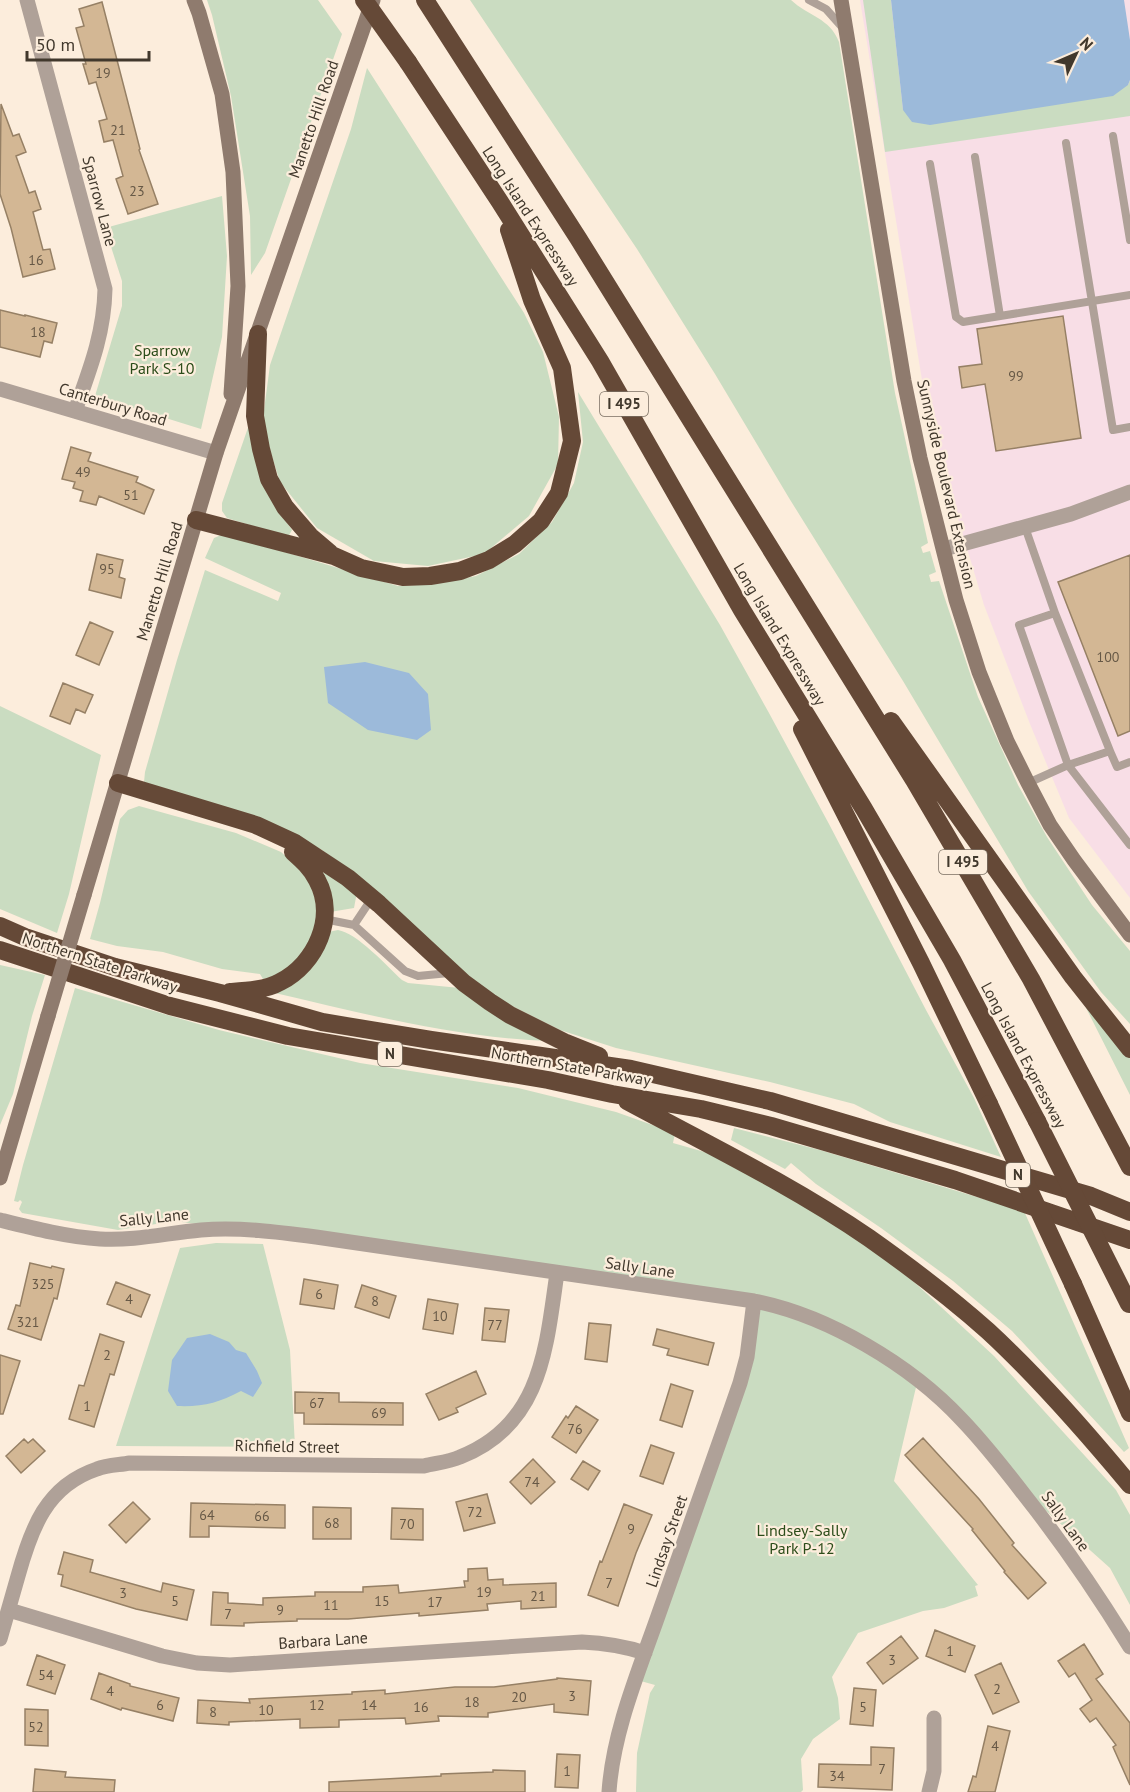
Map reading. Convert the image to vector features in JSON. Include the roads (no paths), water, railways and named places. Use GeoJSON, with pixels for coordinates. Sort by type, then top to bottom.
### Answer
{"type":"FeatureCollection","features":[{"type":"Feature","properties":{"kind":"highway","name":"Long Island Expressway"},"geometry":{"type":"LineString","coordinates":[[364,0],[408,62],[500,202],[600,361],[742,610],[864,808],[952,960],[1037,1121],[1130,1306]]}},
{"type":"Feature","properties":{"kind":"highway","name":"Long Island Expressway"},"geometry":{"type":"LineString","coordinates":[[425,0],[572,228],[914,780],[1031,979],[1126,1159]]}},
{"type":"Feature","properties":{"kind":"highway"},"geometry":{"type":"LineString","coordinates":[[196,519],[334,556],[361,568],[403,577],[430,576],[460,571],[489,560],[515,544],[541,521],[559,493],[572,441],[562,368],[532,300],[500,202]]}},
{"type":"Feature","properties":{"kind":"highway"},"geometry":{"type":"LineString","coordinates":[[258,334],[255,416],[269,479],[285,507],[310,536],[334,556]]}},
{"type":"Feature","properties":{"kind":"highway"},"geometry":{"type":"LineString","coordinates":[[790,581],[1073,977],[1130,1049]]}},
{"type":"Feature","properties":{"kind":"highway"},"geometry":{"type":"LineString","coordinates":[[742,610],[921,963],[1073,1284],[1130,1413]]}},
{"type":"Feature","properties":{"kind":"highway"},"geometry":{"type":"LineString","coordinates":[[117,787],[256,825],[295,843],[348,878],[464,983],[510,1015],[564,1042],[631,1069]]}},
{"type":"Feature","properties":{"kind":"highway"},"geometry":{"type":"LineString","coordinates":[[117,787],[251,832],[289,849],[306,863],[317,880],[323,895],[324,919],[321,937],[308,960],[279,983],[262,988],[220,993]]}},
{"type":"Feature","properties":{"kind":"highway","name":"Northern State Parkway"},"geometry":{"type":"LineString","coordinates":[[0,926],[25,937],[115,967],[220,993],[322,1022],[631,1069],[770,1101],[1090,1196],[1130,1212]]}},
{"type":"Feature","properties":{"kind":"highway","name":"Northern State Parkway"},"geometry":{"type":"LineString","coordinates":[[0,950],[170,1006],[288,1036],[548,1080],[612,1094],[701,1109],[771,1126],[955,1180],[1130,1240]]}},
{"type":"Feature","properties":{"kind":"highway"},"geometry":{"type":"LineString","coordinates":[[612,1094],[801,1195],[868,1237],[926,1279],[987,1331],[1044,1387],[1130,1485]]}},
{"type":"Feature","properties":{"kind":"main road"},"geometry":{"type":"LineString","coordinates":[[194,0],[222,94],[233,172],[238,286],[230,415]]}},
{"type":"Feature","properties":{"kind":"main road","name":"Manetto Hill Road"},"geometry":{"type":"LineString","coordinates":[[0,1179],[216,453],[373,0]]}},
{"type":"Feature","properties":{"kind":"main road","name":"Sunnyside Boulevard Extension"},"geometry":{"type":"LineString","coordinates":[[841,0],[904,381],[920,458],[956,600],[979,672],[1007,741],[1028,783],[1050,825],[1130,935]]}},
{"type":"Feature","properties":{"kind":"street","name":"Sparrow Lane"},"geometry":{"type":"LineString","coordinates":[[27,0],[105,289],[105,314],[96,351],[75,411]]}},
{"type":"Feature","properties":{"kind":"street","name":"Canterbury Road"},"geometry":{"type":"LineString","coordinates":[[0,389],[216,453]]}},
{"type":"Feature","properties":{"kind":"street"},"geometry":{"type":"LineString","coordinates":[[944,549],[1071,514],[1130,492]]}},
{"type":"Feature","properties":{"kind":"street","name":"Sally Lane"},"geometry":{"type":"LineString","coordinates":[[0,1220],[99,1239],[132,1239],[201,1230],[248,1229],[316,1237],[754,1301],[775,1305],[810,1317],[845,1334],[901,1368],[960,1418],[1051,1528],[1130,1647]]}},
{"type":"Feature","properties":{"kind":"street","name":"Richfield Street"},"geometry":{"type":"LineString","coordinates":[[0,1639],[28,1540],[36,1522],[47,1505],[64,1488],[79,1477],[98,1468],[130,1463],[424,1466],[459,1458],[486,1444],[519,1414],[537,1381],[549,1334],[557,1273]]}},
{"type":"Feature","properties":{"kind":"street","name":"Lindsay Street"},"geometry":{"type":"LineString","coordinates":[[609,1792],[622,1724],[740,1383],[747,1357],[754,1301]]}},
{"type":"Feature","properties":{"kind":"street","name":"Barbara Lane"},"geometry":{"type":"LineString","coordinates":[[9,1610],[162,1656],[197,1663],[230,1665],[582,1642],[626,1646],[645,1653]]}},
{"type":"Feature","properties":{"kind":"street"},"geometry":{"type":"LineString","coordinates":[[929,1792],[934,1771],[934,1718]]}},
{"type":"Feature","properties":{"kind":"lane"},"geometry":{"type":"LineString","coordinates":[[809,0],[826,9],[846,30]]}},
{"type":"Feature","properties":{"kind":"lane"},"geometry":{"type":"LineString","coordinates":[[1113,136],[1130,240]]}},
{"type":"Feature","properties":{"kind":"lane"},"geometry":{"type":"LineString","coordinates":[[1066,143],[1113,430],[1130,427]]}},
{"type":"Feature","properties":{"kind":"lane"},"geometry":{"type":"LineString","coordinates":[[975,157],[1000,316]]}},
{"type":"Feature","properties":{"kind":"lane"},"geometry":{"type":"LineString","coordinates":[[930,164],[956,317],[963,322],[1130,295]]}},
{"type":"Feature","properties":{"kind":"lane"},"geometry":{"type":"LineString","coordinates":[[1025,527],[1055,613],[1116,767],[1130,762]]}},
{"type":"Feature","properties":{"kind":"lane"},"geometry":{"type":"LineString","coordinates":[[1055,613],[1019,625],[1068,765],[1130,845]]}},
{"type":"Feature","properties":{"kind":"lane"},"geometry":{"type":"LineString","coordinates":[[1028,783],[1068,765],[1110,751]]}},
{"type":"Feature","properties":{"kind":"lane"},"geometry":{"type":"LineString","coordinates":[[354,925],[372,898]]}},
{"type":"Feature","properties":{"kind":"lane"},"geometry":{"type":"LineString","coordinates":[[324,919],[354,925],[405,971],[418,976],[453,973]]}},
{"type":"Feature","properties":{"kind":"water"},"geometry":{"type":"Polygon","coordinates":[[[891,0],[1124,0],[1130,40],[1130,80],[1128,85],[1113,96],[930,125],[912,122],[903,110],[891,0]]]}},
{"type":"Feature","properties":{"kind":"water"},"geometry":{"type":"Polygon","coordinates":[[[365,662],[409,673],[428,694],[431,730],[417,740],[368,730],[328,703],[324,667],[365,662]]]}},
{"type":"Feature","properties":{"kind":"water"},"geometry":{"type":"Polygon","coordinates":[[[210,1334],[229,1342],[236,1350],[246,1353],[262,1383],[253,1397],[241,1391],[210,1403],[177,1406],[168,1391],[172,1360],[187,1338],[210,1334]]]}},
{"type":"Feature","properties":{"kind":"park label","name":"Sparrow Park S-10"},"geometry":{"type":"Point","coordinates":[162,359]}},
{"type":"Feature","properties":{"kind":"park label","name":"Lindsey-Sally Park P-12"},"geometry":{"type":"Point","coordinates":[802,1539]}}]}
